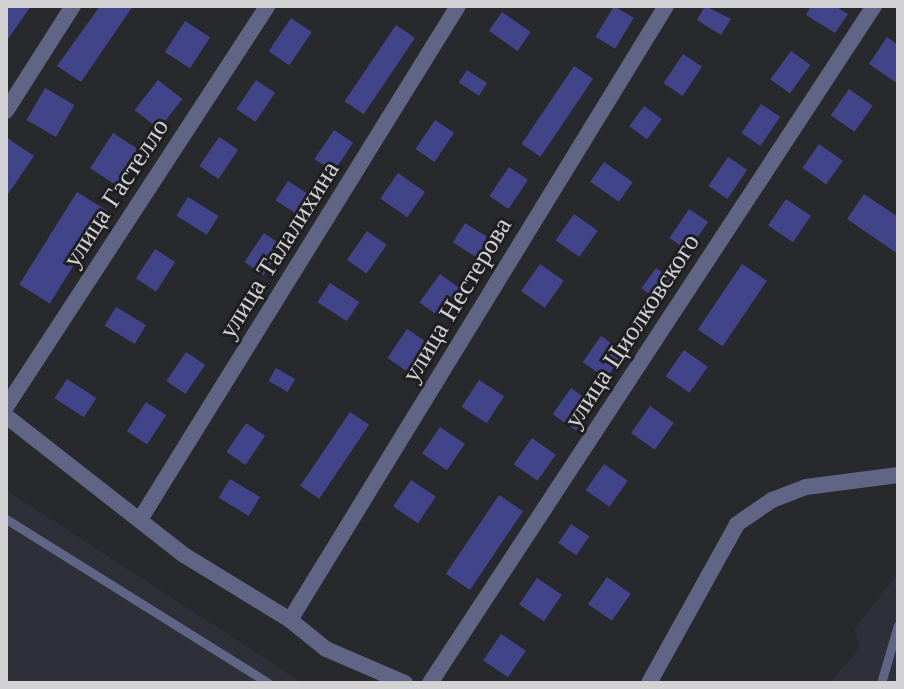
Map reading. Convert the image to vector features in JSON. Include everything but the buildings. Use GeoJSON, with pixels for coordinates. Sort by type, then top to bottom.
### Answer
{"type":"FeatureCollection","features":[{"type":"Feature","properties":{"kind":"street"},"geometry":{"type":"LineString","coordinates":[[6,111],[73,6]]}},
{"type":"Feature","properties":{"kind":"street","name":"улица Гастелло"},"geometry":{"type":"LineString","coordinates":[[6,407],[267,6]]}},
{"type":"Feature","properties":{"kind":"street","name":"улица Талалихина"},"geometry":{"type":"LineString","coordinates":[[141,518],[458,6]]}},
{"type":"Feature","properties":{"kind":"street","name":"улица Нестерова"},"geometry":{"type":"LineString","coordinates":[[290,620],[666,6]]}},
{"type":"Feature","properties":{"kind":"street","name":"улица Циолковского"},"geometry":{"type":"LineString","coordinates":[[430,683],[874,6]]}},
{"type":"Feature","properties":{"kind":"street"},"geometry":{"type":"LineString","coordinates":[[6,416],[17,429],[141,518],[184,555],[290,620],[326,649],[405,683]]}},
{"type":"Feature","properties":{"kind":"street"},"geometry":{"type":"LineString","coordinates":[[649,683],[737,524],[772,500],[806,487],[898,475]]}},
{"type":"Feature","properties":{"kind":"lane"},"geometry":{"type":"LineString","coordinates":[[6,519],[268,683]]}},
{"type":"Feature","properties":{"kind":"lane"},"geometry":{"type":"LineString","coordinates":[[881,683],[898,625]]}},
{"type":"Feature","properties":{"kind":"shaded area"},"geometry":{"type":"Polygon","coordinates":[[[6,490],[303,683],[6,683],[6,490]]]}},
{"type":"Feature","properties":{"kind":"shaded area"},"geometry":{"type":"Polygon","coordinates":[[[898,573],[898,683],[830,683],[860,647],[854,629],[898,573]]]}}]}
